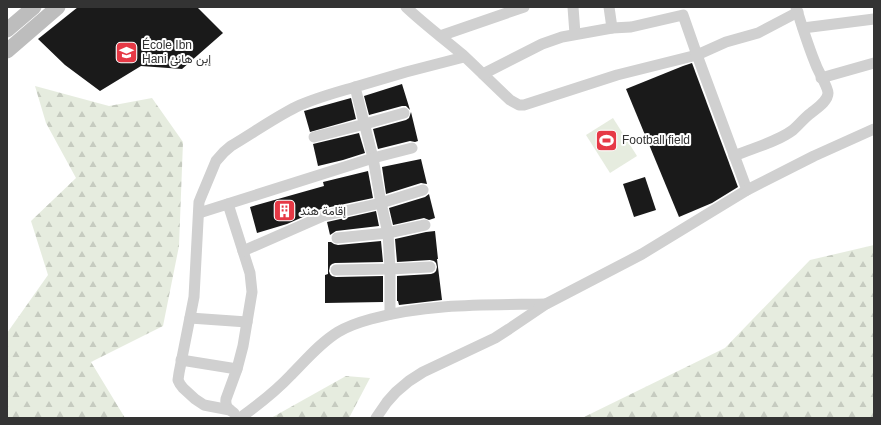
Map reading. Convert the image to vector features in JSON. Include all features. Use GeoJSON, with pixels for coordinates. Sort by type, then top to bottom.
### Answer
{"type":"FeatureCollection","features":[{"type":"Feature","properties":{"kind":"main road"},"geometry":{"type":"LineString","coordinates":[[7,30],[34,7]]}},
{"type":"Feature","properties":{"kind":"main road"},"geometry":{"type":"LineString","coordinates":[[7,51],[58,7]]}},
{"type":"Feature","properties":{"kind":"street"},"geometry":{"type":"LineString","coordinates":[[406,7],[464,57],[510,100],[519,105],[524,105],[616,75],[697,55],[726,42],[758,33],[797,9],[812,56],[826,86],[828,94],[824,102],[793,130],[778,139],[734,156]]}},
{"type":"Feature","properties":{"kind":"street"},"geometry":{"type":"LineString","coordinates":[[440,36],[524,7]]}},
{"type":"Feature","properties":{"kind":"street"},"geometry":{"type":"LineString","coordinates":[[573,7],[575,34]]}},
{"type":"Feature","properties":{"kind":"street"},"geometry":{"type":"LineString","coordinates":[[609,7],[612,28]]}},
{"type":"Feature","properties":{"kind":"street"},"geometry":{"type":"LineString","coordinates":[[483,74],[554,39],[612,28],[631,27],[683,15],[746,190]]}},
{"type":"Feature","properties":{"kind":"street"},"geometry":{"type":"LineString","coordinates":[[803,28],[874,19]]}},
{"type":"Feature","properties":{"kind":"street"},"geometry":{"type":"LineString","coordinates":[[230,410],[204,405],[182,388],[178,380],[178,373],[194,297],[199,202],[216,161],[224,152],[238,142],[296,107],[355,87],[464,57]]}},
{"type":"Feature","properties":{"kind":"street"},"geometry":{"type":"LineString","coordinates":[[821,78],[874,63]]}},
{"type":"Feature","properties":{"kind":"street"},"geometry":{"type":"LineString","coordinates":[[355,87],[373,158],[388,233],[390,314]]}},
{"type":"Feature","properties":{"kind":"street"},"geometry":{"type":"LineString","coordinates":[[314,136],[404,113]]}},
{"type":"Feature","properties":{"kind":"street"},"geometry":{"type":"LineString","coordinates":[[376,418],[396,392],[423,372],[495,338],[546,304],[642,254],[746,190],[874,128]]}},
{"type":"Feature","properties":{"kind":"street"},"geometry":{"type":"LineString","coordinates":[[199,214],[373,158],[412,148]]}},
{"type":"Feature","properties":{"kind":"street"},"geometry":{"type":"LineString","coordinates":[[243,251],[331,213],[381,203],[423,190]]}},
{"type":"Feature","properties":{"kind":"street"},"geometry":{"type":"LineString","coordinates":[[228,204],[250,273],[252,292],[243,346],[237,369],[226,399],[227,407],[241,418],[274,392],[324,342],[338,332],[358,323],[390,314],[424,308],[447,306],[546,304]]}},
{"type":"Feature","properties":{"kind":"street"},"geometry":{"type":"LineString","coordinates":[[337,238],[388,233],[425,226]]}},
{"type":"Feature","properties":{"kind":"street"},"geometry":{"type":"LineString","coordinates":[[336,270],[430,267]]}},
{"type":"Feature","properties":{"kind":"street"},"geometry":{"type":"LineString","coordinates":[[190,318],[247,322]]}},
{"type":"Feature","properties":{"kind":"street"},"geometry":{"type":"LineString","coordinates":[[181,360],[237,369]]}},
{"type":"Feature","properties":{"kind":"green space"},"geometry":{"type":"Polygon","coordinates":[[[35,86],[109,106],[152,98],[183,142],[179,246],[163,326],[91,362],[125,418],[7,418],[7,333],[48,275],[31,221],[76,178],[46,123],[35,86]]]}},
{"type":"Feature","properties":{"kind":"green space"},"geometry":{"type":"Polygon","coordinates":[[[613,118],[637,156],[610,173],[586,135],[613,118]]]}},
{"type":"Feature","properties":{"kind":"green space"},"geometry":{"type":"Polygon","coordinates":[[[874,245],[874,418],[582,418],[725,348],[810,260],[874,245]]]}},
{"type":"Feature","properties":{"kind":"green space"},"geometry":{"type":"Polygon","coordinates":[[[346,376],[370,378],[349,418],[271,418],[346,376]]]}},
{"type":"Feature","properties":{"kind":"building","name":"École Ibn Hani إبن هانئ"},"geometry":{"type":"Polygon","coordinates":[[[78,7],[197,7],[223,33],[182,69],[141,66],[100,91],[65,65],[38,39],[78,7]]]}},
{"type":"Feature","properties":{"kind":"building"},"geometry":{"type":"Polygon","coordinates":[[[692,63],[738,187],[712,203],[679,217],[626,89],[692,63]]]}},
{"type":"Feature","properties":{"kind":"building"},"geometry":{"type":"Polygon","coordinates":[[[402,84],[410,110],[406,106],[402,106],[369,115],[364,96],[402,84]]]}},
{"type":"Feature","properties":{"kind":"building"},"geometry":{"type":"Polygon","coordinates":[[[351,98],[356,119],[310,132],[304,111],[351,98]]]}},
{"type":"Feature","properties":{"kind":"building"},"geometry":{"type":"Polygon","coordinates":[[[411,112],[418,141],[410,141],[378,149],[373,129],[406,120],[409,118],[411,112]]]}},
{"type":"Feature","properties":{"kind":"building"},"geometry":{"type":"Polygon","coordinates":[[[359,133],[365,153],[318,166],[313,144],[359,133]]]}},
{"type":"Feature","properties":{"kind":"building"},"geometry":{"type":"Polygon","coordinates":[[[421,159],[427,184],[421,183],[386,194],[382,167],[421,159]]]}},
{"type":"Feature","properties":{"kind":"building"},"geometry":{"type":"Polygon","coordinates":[[[368,171],[373,198],[321,209],[287,224],[257,233],[250,207],[324,186],[323,182],[368,171]]]}},
{"type":"Feature","properties":{"kind":"building"},"geometry":{"type":"Polygon","coordinates":[[[645,177],[656,210],[634,217],[623,184],[645,177]]]}},
{"type":"Feature","properties":{"kind":"building"},"geometry":{"type":"Polygon","coordinates":[[[429,194],[435,218],[429,220],[424,218],[393,225],[389,208],[425,197],[429,194]]]}},
{"type":"Feature","properties":{"kind":"building"},"geometry":{"type":"Polygon","coordinates":[[[376,211],[379,226],[336,231],[330,235],[327,222],[376,211]]]}},
{"type":"Feature","properties":{"kind":"building"},"geometry":{"type":"Polygon","coordinates":[[[435,231],[442,300],[399,305],[397,301],[397,276],[431,274],[436,271],[437,267],[434,261],[430,260],[397,262],[395,239],[435,231]]]}},
{"type":"Feature","properties":{"kind":"building"},"geometry":{"type":"Polygon","coordinates":[[[381,241],[383,262],[335,263],[330,266],[329,271],[332,276],[336,277],[383,276],[383,302],[325,303],[325,275],[328,274],[328,242],[338,245],[381,241]]]}},
{"type":"Feature","properties":{"kind":"place","name":"École Ibn Hani إبن هانئ"},"geometry":{"type":"Point","coordinates":[127,52]}},
{"type":"Feature","properties":{"kind":"place","name":"Football field"},"geometry":{"type":"Point","coordinates":[606,140]}},
{"type":"Feature","properties":{"kind":"place","name":"إقامة هند"},"geometry":{"type":"Point","coordinates":[285,211]}}]}
